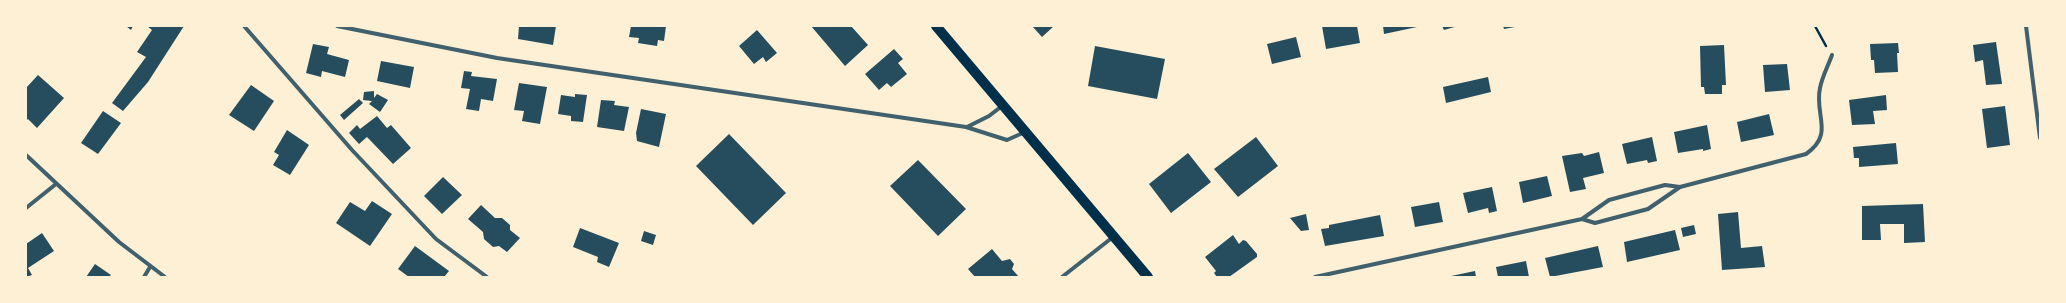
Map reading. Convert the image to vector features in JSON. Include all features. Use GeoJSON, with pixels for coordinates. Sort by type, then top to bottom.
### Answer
{"type":"FeatureCollection","features":[{"type":"Feature","properties":{"kind":"main road"},"geometry":{"type":"LineString","coordinates":[[936,26],[1148,277]]}},
{"type":"Feature","properties":{"kind":"street"},"geometry":{"type":"LineString","coordinates":[[244,26],[352,150],[436,239],[487,277]]}},
{"type":"Feature","properties":{"kind":"street"},"geometry":{"type":"LineString","coordinates":[[338,26],[497,58],[966,127],[1006,140],[1026,131]]}},
{"type":"Feature","properties":{"kind":"street"},"geometry":{"type":"LineString","coordinates":[[2026,26],[2040,138]]}},
{"type":"Feature","properties":{"kind":"street"},"geometry":{"type":"LineString","coordinates":[[1582,219],[1595,223],[1648,209],[1680,187],[1806,154],[1816,147],[1822,137],[1820,89],[1832,55]]}},
{"type":"Feature","properties":{"kind":"street"},"geometry":{"type":"LineString","coordinates":[[966,127],[989,116],[1003,104]]}},
{"type":"Feature","properties":{"kind":"street"},"geometry":{"type":"LineString","coordinates":[[26,155],[119,242],[165,277]]}},
{"type":"Feature","properties":{"kind":"street"},"geometry":{"type":"LineString","coordinates":[[26,208],[56,184]]}},
{"type":"Feature","properties":{"kind":"street"},"geometry":{"type":"LineString","coordinates":[[1315,277],[1582,219],[1609,200],[1665,185],[1680,187]]}},
{"type":"Feature","properties":{"kind":"street"},"geometry":{"type":"LineString","coordinates":[[1062,277],[1114,237]]}},
{"type":"Feature","properties":{"kind":"street"},"geometry":{"type":"LineString","coordinates":[[144,277],[150,267]]}},
{"type":"Feature","properties":{"kind":"path"},"geometry":{"type":"LineString","coordinates":[[1815,26],[1832,55]]}},
{"type":"Feature","properties":{"kind":"building"},"geometry":{"type":"Polygon","coordinates":[[[126,26],[133,26],[131,30],[126,26]]]}},
{"type":"Feature","properties":{"kind":"building"},"geometry":{"type":"Polygon","coordinates":[[[147,26],[184,26],[148,82],[123,111],[112,103],[146,57],[137,52],[152,30],[147,26]]]}},
{"type":"Feature","properties":{"kind":"building"},"geometry":{"type":"Polygon","coordinates":[[[519,26],[556,26],[553,45],[518,39],[519,26]]]}},
{"type":"Feature","properties":{"kind":"building"},"geometry":{"type":"Polygon","coordinates":[[[631,26],[666,26],[664,41],[658,40],[657,46],[638,43],[639,38],[629,37],[631,26]]]}},
{"type":"Feature","properties":{"kind":"building"},"geometry":{"type":"Polygon","coordinates":[[[811,26],[851,26],[868,45],[845,66],[811,26]]]}},
{"type":"Feature","properties":{"kind":"building"},"geometry":{"type":"Polygon","coordinates":[[[1032,26],[1054,26],[1042,37],[1032,26]]]}},
{"type":"Feature","properties":{"kind":"building"},"geometry":{"type":"Polygon","coordinates":[[[1322,26],[1357,26],[1360,43],[1326,49],[1322,26]]]}},
{"type":"Feature","properties":{"kind":"building"},"geometry":{"type":"Polygon","coordinates":[[[1383,26],[1417,26],[1417,27],[1384,34],[1383,26]]]}},
{"type":"Feature","properties":{"kind":"building"},"geometry":{"type":"Polygon","coordinates":[[[1442,26],[1458,26],[1444,30],[1442,26]]]}},
{"type":"Feature","properties":{"kind":"building"},"geometry":{"type":"Polygon","coordinates":[[[1503,26],[1515,26],[1515,27],[1504,29],[1503,26]]]}},
{"type":"Feature","properties":{"kind":"building"},"geometry":{"type":"Polygon","coordinates":[[[757,30],[777,53],[766,62],[763,57],[754,64],[739,46],[757,30]]]}},
{"type":"Feature","properties":{"kind":"building"},"geometry":{"type":"Polygon","coordinates":[[[1296,37],[1301,57],[1272,64],[1267,44],[1296,37]]]}},
{"type":"Feature","properties":{"kind":"building"},"geometry":{"type":"Polygon","coordinates":[[[1996,42],[2002,84],[1986,85],[1983,60],[1975,62],[1973,45],[1996,42]]]}},
{"type":"Feature","properties":{"kind":"building"},"geometry":{"type":"Polygon","coordinates":[[[1898,43],[1898,72],[1875,73],[1874,60],[1871,60],[1870,44],[1898,43]]]}},
{"type":"Feature","properties":{"kind":"building"},"geometry":{"type":"Polygon","coordinates":[[[313,44],[329,47],[327,54],[349,60],[345,77],[322,71],[321,77],[306,73],[313,44]]]}},
{"type":"Feature","properties":{"kind":"building"},"geometry":{"type":"Polygon","coordinates":[[[1724,45],[1726,85],[1722,85],[1722,94],[1705,94],[1704,87],[1701,87],[1700,46],[1724,45]]]}},
{"type":"Feature","properties":{"kind":"building"},"geometry":{"type":"Polygon","coordinates":[[[1095,46],[1165,59],[1157,99],[1088,86],[1095,46]]]}},
{"type":"Feature","properties":{"kind":"building"},"geometry":{"type":"Polygon","coordinates":[[[894,49],[903,59],[898,63],[907,74],[891,87],[887,83],[879,90],[865,74],[894,49]]]}},
{"type":"Feature","properties":{"kind":"building"},"geometry":{"type":"Polygon","coordinates":[[[381,61],[414,67],[410,88],[377,81],[381,61]]]}},
{"type":"Feature","properties":{"kind":"building"},"geometry":{"type":"Polygon","coordinates":[[[1787,64],[1790,90],[1765,92],[1763,65],[1787,64]]]}},
{"type":"Feature","properties":{"kind":"building"},"geometry":{"type":"Polygon","coordinates":[[[464,71],[472,72],[471,76],[497,79],[493,101],[481,99],[479,111],[466,109],[470,89],[461,88],[464,71]]]}},
{"type":"Feature","properties":{"kind":"building"},"geometry":{"type":"Polygon","coordinates":[[[38,75],[64,98],[37,128],[28,119],[26,121],[26,88],[38,75]]]}},
{"type":"Feature","properties":{"kind":"building"},"geometry":{"type":"Polygon","coordinates":[[[1488,77],[1491,92],[1446,103],[1443,87],[1488,77]]]}},
{"type":"Feature","properties":{"kind":"building"},"geometry":{"type":"Polygon","coordinates":[[[519,83],[547,87],[540,124],[522,121],[524,111],[514,110],[519,83]]]}},
{"type":"Feature","properties":{"kind":"building"},"geometry":{"type":"Polygon","coordinates":[[[251,85],[274,101],[254,131],[229,115],[251,85]]]}},
{"type":"Feature","properties":{"kind":"building"},"geometry":{"type":"Polygon","coordinates":[[[374,91],[374,98],[377,94],[388,100],[380,112],[369,104],[372,101],[363,100],[364,92],[374,91]]]}},
{"type":"Feature","properties":{"kind":"building"},"geometry":{"type":"Polygon","coordinates":[[[575,94],[587,95],[583,122],[571,121],[571,116],[558,114],[561,95],[575,97],[575,94]]]}},
{"type":"Feature","properties":{"kind":"building"},"geometry":{"type":"Polygon","coordinates":[[[1886,95],[1887,110],[1873,111],[1875,124],[1852,125],[1849,100],[1886,95]]]}},
{"type":"Feature","properties":{"kind":"building"},"geometry":{"type":"Polygon","coordinates":[[[359,99],[363,103],[344,120],[340,115],[359,99]]]}},
{"type":"Feature","properties":{"kind":"building"},"geometry":{"type":"Polygon","coordinates":[[[601,100],[615,101],[614,105],[629,107],[624,131],[597,127],[601,100]]]}},
{"type":"Feature","properties":{"kind":"building"},"geometry":{"type":"Polygon","coordinates":[[[2005,106],[2010,145],[1987,148],[1982,109],[2005,106]]]}},
{"type":"Feature","properties":{"kind":"building"},"geometry":{"type":"Polygon","coordinates":[[[641,109],[666,114],[659,147],[637,141],[636,133],[641,109]]]}},
{"type":"Feature","properties":{"kind":"building"},"geometry":{"type":"Polygon","coordinates":[[[103,111],[121,123],[98,154],[81,143],[103,111]]]}},
{"type":"Feature","properties":{"kind":"building"},"geometry":{"type":"Polygon","coordinates":[[[1769,114],[1774,135],[1741,142],[1737,122],[1769,114]]]}},
{"type":"Feature","properties":{"kind":"building"},"geometry":{"type":"Polygon","coordinates":[[[377,116],[387,128],[391,125],[411,148],[393,164],[367,137],[359,144],[349,133],[357,125],[360,129],[377,116]]]}},
{"type":"Feature","properties":{"kind":"building"},"geometry":{"type":"Polygon","coordinates":[[[1707,125],[1711,149],[1678,153],[1674,132],[1707,125]]]}},
{"type":"Feature","properties":{"kind":"building"},"geometry":{"type":"Polygon","coordinates":[[[287,130],[309,145],[290,175],[273,165],[279,155],[274,152],[287,130]]]}},
{"type":"Feature","properties":{"kind":"building"},"geometry":{"type":"Polygon","coordinates":[[[729,134],[786,193],[753,225],[696,166],[729,134]]]}},
{"type":"Feature","properties":{"kind":"building"},"geometry":{"type":"Polygon","coordinates":[[[1256,137],[1278,166],[1238,197],[1214,169],[1256,137]]]}},
{"type":"Feature","properties":{"kind":"building"},"geometry":{"type":"Polygon","coordinates":[[[1652,137],[1657,161],[1648,163],[1647,160],[1627,164],[1622,144],[1652,137]]]}},
{"type":"Feature","properties":{"kind":"building"},"geometry":{"type":"Polygon","coordinates":[[[1896,143],[1898,164],[1859,167],[1859,158],[1854,158],[1853,147],[1896,143]]]}},
{"type":"Feature","properties":{"kind":"building"},"geometry":{"type":"Polygon","coordinates":[[[1599,152],[1604,173],[1583,178],[1586,189],[1570,192],[1562,156],[1582,153],[1584,156],[1599,152]]]}},
{"type":"Feature","properties":{"kind":"building"},"geometry":{"type":"Polygon","coordinates":[[[1188,153],[1211,182],[1171,213],[1149,184],[1188,153]]]}},
{"type":"Feature","properties":{"kind":"building"},"geometry":{"type":"Polygon","coordinates":[[[918,160],[966,209],[938,236],[890,186],[918,160]]]}},
{"type":"Feature","properties":{"kind":"building"},"geometry":{"type":"Polygon","coordinates":[[[1547,176],[1552,196],[1523,203],[1519,182],[1547,176]]]}},
{"type":"Feature","properties":{"kind":"building"},"geometry":{"type":"Polygon","coordinates":[[[443,177],[462,195],[442,214],[424,196],[443,177]]]}},
{"type":"Feature","properties":{"kind":"building"},"geometry":{"type":"Polygon","coordinates":[[[1492,187],[1497,211],[1489,213],[1488,208],[1468,213],[1463,193],[1492,187]]]}},
{"type":"Feature","properties":{"kind":"building"},"geometry":{"type":"Polygon","coordinates":[[[372,201],[392,214],[370,246],[336,223],[350,202],[365,211],[372,201]]]}},
{"type":"Feature","properties":{"kind":"building"},"geometry":{"type":"Polygon","coordinates":[[[1439,202],[1443,222],[1415,227],[1411,207],[1439,202]]]}},
{"type":"Feature","properties":{"kind":"building"},"geometry":{"type":"Polygon","coordinates":[[[1923,204],[1925,242],[1904,243],[1904,224],[1880,224],[1881,240],[1862,240],[1862,206],[1923,204]]]}},
{"type":"Feature","properties":{"kind":"building"},"geometry":{"type":"Polygon","coordinates":[[[481,205],[495,218],[502,218],[510,225],[510,230],[520,238],[507,252],[499,246],[493,247],[484,239],[483,232],[468,219],[481,205]]]}},
{"type":"Feature","properties":{"kind":"building"},"geometry":{"type":"Polygon","coordinates":[[[1738,212],[1741,248],[1762,246],[1765,267],[1722,270],[1718,214],[1738,212]]]}},
{"type":"Feature","properties":{"kind":"building"},"geometry":{"type":"Polygon","coordinates":[[[1306,214],[1309,230],[1301,231],[1290,218],[1306,214]]]}},
{"type":"Feature","properties":{"kind":"building"},"geometry":{"type":"Polygon","coordinates":[[[1380,215],[1384,236],[1325,246],[1321,229],[1329,228],[1329,225],[1380,215]]]}},
{"type":"Feature","properties":{"kind":"building"},"geometry":{"type":"Polygon","coordinates":[[[1694,225],[1696,234],[1683,237],[1681,228],[1694,225]]]}},
{"type":"Feature","properties":{"kind":"building"},"geometry":{"type":"Polygon","coordinates":[[[580,228],[619,243],[609,267],[597,262],[598,257],[573,247],[580,228]]]}},
{"type":"Feature","properties":{"kind":"building"},"geometry":{"type":"Polygon","coordinates":[[[1675,230],[1680,250],[1627,262],[1624,242],[1675,230]]]}},
{"type":"Feature","properties":{"kind":"building"},"geometry":{"type":"Polygon","coordinates":[[[644,231],[656,235],[653,245],[641,241],[644,231]]]}},
{"type":"Feature","properties":{"kind":"building"},"geometry":{"type":"Polygon","coordinates":[[[42,233],[54,251],[28,268],[32,275],[26,277],[26,244],[42,233]]]}},
{"type":"Feature","properties":{"kind":"building"},"geometry":{"type":"Polygon","coordinates":[[[1233,235],[1239,244],[1243,240],[1246,241],[1257,254],[1257,257],[1229,277],[1217,277],[1214,273],[1216,271],[1205,257],[1233,235]]]}},
{"type":"Feature","properties":{"kind":"building"},"geometry":{"type":"Polygon","coordinates":[[[415,246],[449,271],[444,277],[409,277],[398,269],[415,246]]]}},
{"type":"Feature","properties":{"kind":"building"},"geometry":{"type":"Polygon","coordinates":[[[1598,246],[1603,267],[1550,277],[1545,258],[1598,246]]]}},
{"type":"Feature","properties":{"kind":"building"},"geometry":{"type":"Polygon","coordinates":[[[992,249],[1002,261],[1010,259],[1014,264],[1012,269],[1019,277],[975,277],[968,269],[992,249]]]}},
{"type":"Feature","properties":{"kind":"building"},"geometry":{"type":"Polygon","coordinates":[[[1526,261],[1529,277],[1498,277],[1496,267],[1526,261]]]}},
{"type":"Feature","properties":{"kind":"building"},"geometry":{"type":"Polygon","coordinates":[[[95,264],[111,275],[109,277],[86,277],[95,264]]]}},
{"type":"Feature","properties":{"kind":"building"},"geometry":{"type":"Polygon","coordinates":[[[1475,271],[1476,277],[1451,277],[1451,276],[1475,271]]]}}]}
